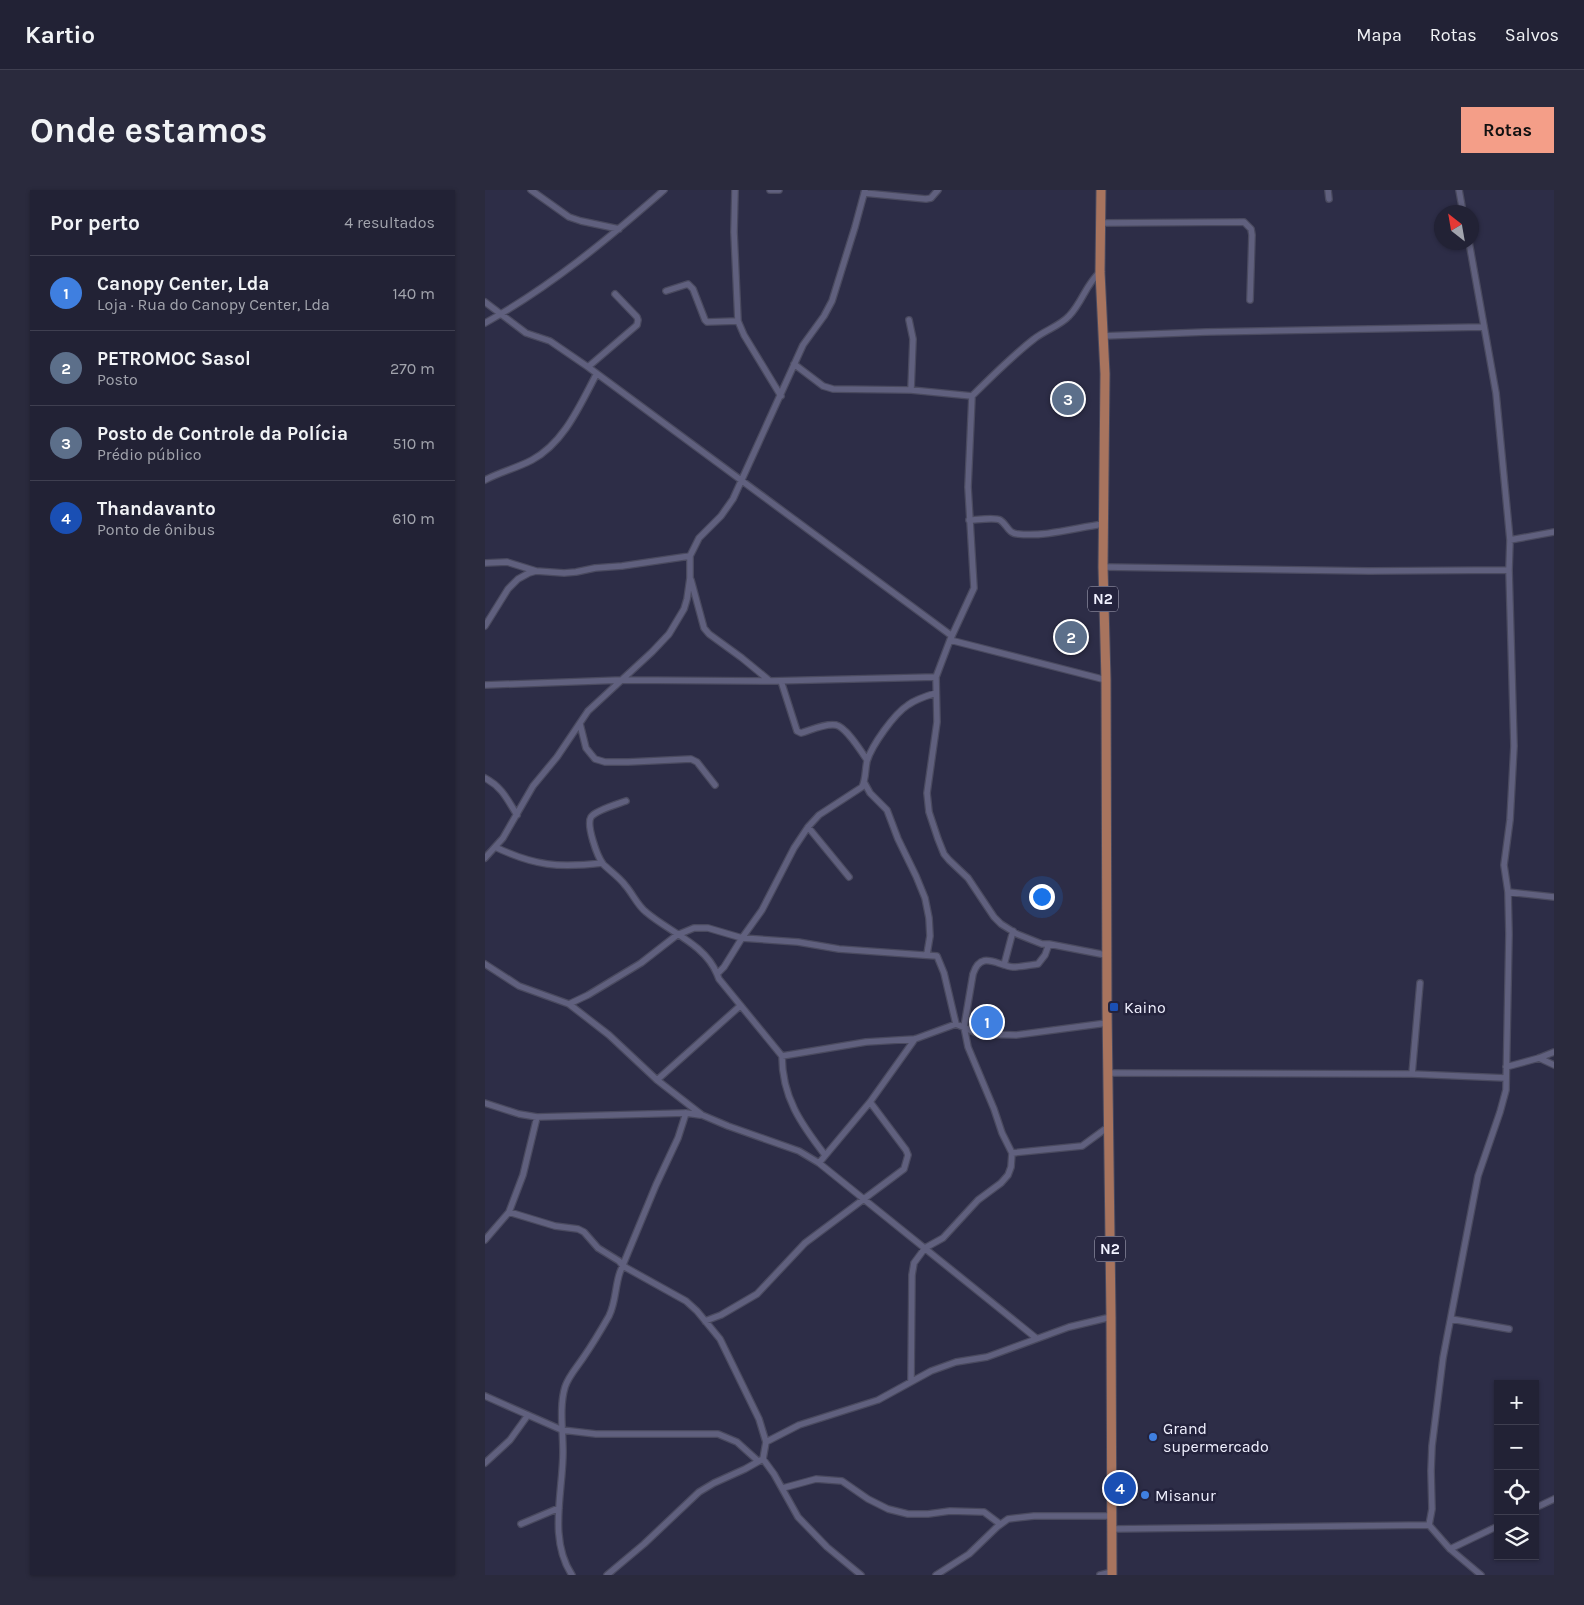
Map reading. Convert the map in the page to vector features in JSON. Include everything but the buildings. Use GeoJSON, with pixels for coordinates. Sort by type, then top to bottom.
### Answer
{"type":"FeatureCollection","features":[{"type":"Feature","properties":{"kind":"main road","name":"N2"},"geometry":{"type":"LineString","coordinates":[[1101,190],[1100,272],[1105,430],[1103,567],[1112,1574]]}},
{"type":"Feature","properties":{"kind":"street"},"geometry":{"type":"LineString","coordinates":[[531,190],[569,217],[619,229]]}},
{"type":"Feature","properties":{"kind":"street"},"geometry":{"type":"LineString","coordinates":[[485,324],[536,293],[619,229],[664,190]]}},
{"type":"Feature","properties":{"kind":"street"},"geometry":{"type":"LineString","coordinates":[[735,190],[734,232],[738,321],[744,335],[781,396]]}},
{"type":"Feature","properties":{"kind":"street"},"geometry":{"type":"LineString","coordinates":[[770,190],[779,190]]}},
{"type":"Feature","properties":{"kind":"street"},"geometry":{"type":"LineString","coordinates":[[485,858],[503,838],[533,786],[557,758],[588,711],[669,634],[684,608],[690,578],[690,556],[699,538],[721,516],[733,500],[803,345],[824,316],[831,301],[865,191],[926,199],[931,198],[938,190]]}},
{"type":"Feature","properties":{"kind":"street"},"geometry":{"type":"LineString","coordinates":[[1328,190],[1329,199]]}},
{"type":"Feature","properties":{"kind":"street"},"geometry":{"type":"LineString","coordinates":[[1459,190],[1462,205]]}},
{"type":"Feature","properties":{"kind":"street"},"geometry":{"type":"LineString","coordinates":[[1101,223],[1244,222],[1251,229],[1252,235],[1250,300]]}},
{"type":"Feature","properties":{"kind":"street"},"geometry":{"type":"LineString","coordinates":[[1429,1525],[1432,1509],[1432,1446],[1443,1358],[1478,1176],[1506,1090],[1509,934],[1508,892],[1504,866],[1510,820],[1514,746],[1509,570],[1510,540],[1496,393],[1470,250]]}},
{"type":"Feature","properties":{"kind":"street"},"geometry":{"type":"LineString","coordinates":[[1100,272],[1093,278],[1071,315],[1032,340],[998,369],[972,396],[968,488],[974,588],[951,638],[936,677],[937,722],[927,793],[929,812],[937,839],[949,860],[969,878],[994,917],[1013,931],[1042,944],[1107,955]]}},
{"type":"Feature","properties":{"kind":"street"},"geometry":{"type":"LineString","coordinates":[[666,291],[687,284],[693,289],[707,322],[738,321]]}},
{"type":"Feature","properties":{"kind":"street"},"geometry":{"type":"LineString","coordinates":[[588,367],[637,325],[637,317],[615,294]]}},
{"type":"Feature","properties":{"kind":"street"},"geometry":{"type":"LineString","coordinates":[[485,302],[500,315],[527,333],[549,341],[588,367],[596,375],[743,481],[951,638],[1105,680]]}},
{"type":"Feature","properties":{"kind":"street"},"geometry":{"type":"LineString","coordinates":[[909,320],[913,340],[911,390]]}},
{"type":"Feature","properties":{"kind":"street"},"geometry":{"type":"LineString","coordinates":[[1103,336],[1206,332],[1483,327]]}},
{"type":"Feature","properties":{"kind":"street"},"geometry":{"type":"LineString","coordinates":[[794,364],[823,386],[833,389],[911,390],[972,396]]}},
{"type":"Feature","properties":{"kind":"street"},"geometry":{"type":"LineString","coordinates":[[485,480],[533,460],[546,450],[572,419],[596,375]]}},
{"type":"Feature","properties":{"kind":"street"},"geometry":{"type":"LineString","coordinates":[[969,520],[997,519],[1013,534],[1041,534],[1103,524]]}},
{"type":"Feature","properties":{"kind":"street"},"geometry":{"type":"LineString","coordinates":[[1510,540],[1554,532]]}},
{"type":"Feature","properties":{"kind":"street"},"geometry":{"type":"LineString","coordinates":[[485,563],[507,562],[536,571],[564,573],[690,556]]}},
{"type":"Feature","properties":{"kind":"street"},"geometry":{"type":"LineString","coordinates":[[1103,567],[1359,571],[1509,570]]}},
{"type":"Feature","properties":{"kind":"street"},"geometry":{"type":"LineString","coordinates":[[485,626],[507,588],[536,571]]}},
{"type":"Feature","properties":{"kind":"street"},"geometry":{"type":"LineString","coordinates":[[690,578],[704,628],[709,634],[770,681]]}},
{"type":"Feature","properties":{"kind":"street"},"geometry":{"type":"LineString","coordinates":[[485,686],[622,680],[781,681],[936,677]]}},
{"type":"Feature","properties":{"kind":"street"},"geometry":{"type":"LineString","coordinates":[[781,681],[797,730],[801,733],[830,725],[837,725],[844,729],[867,760]]}},
{"type":"Feature","properties":{"kind":"street"},"geometry":{"type":"LineString","coordinates":[[717,974],[724,967],[762,910],[794,848],[808,827],[819,815],[861,787],[864,782],[867,760],[882,734],[900,711],[925,696],[936,693]]}},
{"type":"Feature","properties":{"kind":"street"},"geometry":{"type":"LineString","coordinates":[[580,724],[586,748],[595,759],[605,762],[691,759],[697,762],[715,785]]}},
{"type":"Feature","properties":{"kind":"street"},"geometry":{"type":"LineString","coordinates":[[485,778],[502,790],[517,815]]}},
{"type":"Feature","properties":{"kind":"street"},"geometry":{"type":"LineString","coordinates":[[864,782],[871,793],[887,810],[898,839],[917,876],[925,898],[929,918],[930,936],[927,954]]}},
{"type":"Feature","properties":{"kind":"street"},"geometry":{"type":"LineString","coordinates":[[626,801],[595,813],[591,817],[589,825],[598,855],[603,863],[624,884],[645,912],[701,951],[710,961],[719,979],[740,1006],[783,1056],[782,1072],[787,1093],[805,1126],[825,1156]]}},
{"type":"Feature","properties":{"kind":"street"},"geometry":{"type":"LineString","coordinates":[[808,827],[849,877]]}},
{"type":"Feature","properties":{"kind":"street"},"geometry":{"type":"LineString","coordinates":[[495,847],[519,858],[541,864],[572,866],[603,863]]}},
{"type":"Feature","properties":{"kind":"street"},"geometry":{"type":"LineString","coordinates":[[1508,892],[1554,897]]}},
{"type":"Feature","properties":{"kind":"street"},"geometry":{"type":"LineString","coordinates":[[569,1004],[641,963],[677,935],[694,928],[709,928],[742,938],[798,942],[839,949],[937,956],[944,973],[956,1024]]}},
{"type":"Feature","properties":{"kind":"street"},"geometry":{"type":"LineString","coordinates":[[1004,965],[1013,931]]}},
{"type":"Feature","properties":{"kind":"street"},"geometry":{"type":"LineString","coordinates":[[911,1382],[912,1268],[925,1248],[943,1238],[978,1200],[1006,1178],[1011,1167],[1012,1153],[1002,1133],[968,1047],[964,1027],[970,985],[975,966],[986,960],[1016,967],[1038,964],[1045,955],[1049,944]]}},
{"type":"Feature","properties":{"kind":"street"},"geometry":{"type":"LineString","coordinates":[[485,964],[519,986],[569,1004],[609,1035],[657,1080],[702,1115]]}},
{"type":"Feature","properties":{"kind":"street"},"geometry":{"type":"LineString","coordinates":[[1412,1074],[1420,983]]}},
{"type":"Feature","properties":{"kind":"street"},"geometry":{"type":"LineString","coordinates":[[657,1080],[740,1006]]}},
{"type":"Feature","properties":{"kind":"street"},"geometry":{"type":"LineString","coordinates":[[783,1056],[866,1042],[915,1040],[956,1024],[979,1034],[1015,1035],[1107,1024]]}},
{"type":"Feature","properties":{"kind":"street"},"geometry":{"type":"LineString","coordinates":[[819,1162],[870,1102],[915,1040]]}},
{"type":"Feature","properties":{"kind":"street"},"geometry":{"type":"LineString","coordinates":[[1506,1067],[1554,1052]]}},
{"type":"Feature","properties":{"kind":"street"},"geometry":{"type":"LineString","coordinates":[[1539,1058],[1554,1065]]}},
{"type":"Feature","properties":{"kind":"street"},"geometry":{"type":"LineString","coordinates":[[1107,1073],[1412,1074],[1506,1078]]}},
{"type":"Feature","properties":{"kind":"street"},"geometry":{"type":"LineString","coordinates":[[485,1102],[519,1114],[537,1117],[686,1113],[702,1115],[799,1151],[819,1162],[863,1200],[1036,1338]]}},
{"type":"Feature","properties":{"kind":"street"},"geometry":{"type":"LineString","coordinates":[[705,1321],[721,1315],[757,1294],[805,1243],[904,1169],[908,1155],[906,1150],[870,1102]]}},
{"type":"Feature","properties":{"kind":"street"},"geometry":{"type":"LineString","coordinates":[[573,1575],[561,1548],[559,1508],[565,1387],[609,1315],[614,1302],[617,1280],[678,1138],[686,1113]]}},
{"type":"Feature","properties":{"kind":"street"},"geometry":{"type":"LineString","coordinates":[[485,1240],[509,1212],[523,1175],[537,1117]]}},
{"type":"Feature","properties":{"kind":"street"},"geometry":{"type":"LineString","coordinates":[[1012,1153],[1082,1146],[1108,1127]]}},
{"type":"Feature","properties":{"kind":"street"},"geometry":{"type":"LineString","coordinates":[[509,1212],[555,1226],[578,1229],[584,1232],[598,1248],[619,1261],[623,1266],[686,1301],[705,1321],[724,1348],[733,1370],[752,1402],[766,1442],[761,1460],[745,1470],[714,1483],[699,1492],[644,1544],[607,1575]]}},
{"type":"Feature","properties":{"kind":"street"},"geometry":{"type":"LineString","coordinates":[[766,1442],[799,1426],[878,1400],[931,1371],[956,1362],[987,1357],[1069,1327],[1111,1317]]}},
{"type":"Feature","properties":{"kind":"street"},"geometry":{"type":"LineString","coordinates":[[1451,1319],[1509,1329]]}},
{"type":"Feature","properties":{"kind":"street"},"geometry":{"type":"LineString","coordinates":[[485,1396],[562,1430],[597,1434],[718,1434],[737,1442],[761,1460],[783,1488],[791,1507],[798,1516],[827,1547],[861,1575]]}},
{"type":"Feature","properties":{"kind":"street"},"geometry":{"type":"LineString","coordinates":[[485,1463],[510,1440],[529,1415]]}},
{"type":"Feature","properties":{"kind":"street"},"geometry":{"type":"LineString","coordinates":[[783,1488],[816,1479],[842,1481],[868,1499],[888,1509],[908,1514],[950,1511],[985,1512],[1000,1524]]}},
{"type":"Feature","properties":{"kind":"street"},"geometry":{"type":"LineString","coordinates":[[1539,1506],[1554,1499]]}},
{"type":"Feature","properties":{"kind":"street"},"geometry":{"type":"LineString","coordinates":[[521,1524],[559,1508]]}},
{"type":"Feature","properties":{"kind":"street"},"geometry":{"type":"LineString","coordinates":[[935,1575],[969,1554],[1000,1524],[1008,1520],[1020,1517],[1112,1516]]}},
{"type":"Feature","properties":{"kind":"street"},"geometry":{"type":"LineString","coordinates":[[1111,1530],[1429,1525],[1450,1549],[1481,1575]]}},
{"type":"Feature","properties":{"kind":"street"},"geometry":{"type":"LineString","coordinates":[[1450,1549],[1494,1528]]}},
{"type":"Feature","properties":{"kind":"street"},"geometry":{"type":"LineString","coordinates":[[1100,1575],[1112,1574]]}},
{"type":"Feature","properties":{"kind":"place","name":"Posto de Controle da Polícia"},"geometry":{"type":"Point","coordinates":[1068,399]}},
{"type":"Feature","properties":{"kind":"place","name":"PETROMOC Sasol"},"geometry":{"type":"Point","coordinates":[1071,637]}},
{"type":"Feature","properties":{"kind":"place","name":"Kaino"},"geometry":{"type":"Point","coordinates":[1114,1007]}},
{"type":"Feature","properties":{"kind":"place","name":"Canopy Center, Lda"},"geometry":{"type":"Point","coordinates":[987,1022]}},
{"type":"Feature","properties":{"kind":"place","name":"Grand supermercado"},"geometry":{"type":"Point","coordinates":[1153,1437]}},
{"type":"Feature","properties":{"kind":"place","name":"Thandavanto"},"geometry":{"type":"Point","coordinates":[1120,1488]}},
{"type":"Feature","properties":{"kind":"place","name":"Misanur"},"geometry":{"type":"Point","coordinates":[1145,1495]}}]}
